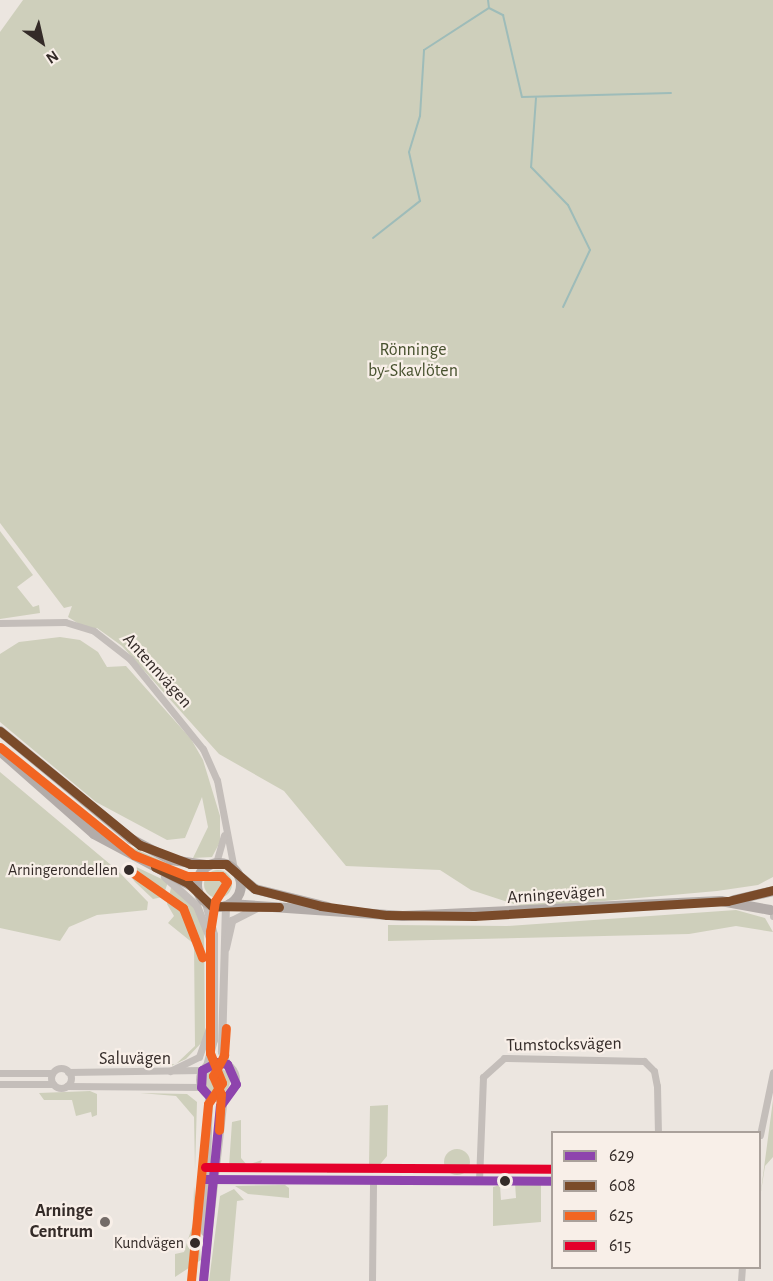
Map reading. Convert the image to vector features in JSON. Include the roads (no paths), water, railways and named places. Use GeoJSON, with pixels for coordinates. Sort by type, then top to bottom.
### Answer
{"type":"FeatureCollection","features":[{"type":"Feature","properties":{"kind":"main road"},"geometry":{"type":"LineString","coordinates":[[0,730],[131,839],[171,860],[212,864],[237,873],[240,892],[228,904],[206,903],[197,889],[128,856],[80,823],[0,752]]}},
{"type":"Feature","properties":{"kind":"main road"},"geometry":{"type":"LineString","coordinates":[[197,889],[199,876],[212,864]]}},
{"type":"Feature","properties":{"kind":"main road","name":"Arningevägen"},"geometry":{"type":"LineString","coordinates":[[237,873],[255,889],[288,898],[387,915]]}},
{"type":"Feature","properties":{"kind":"main road"},"geometry":{"type":"LineString","coordinates":[[772,914],[773,890]]}},
{"type":"Feature","properties":{"kind":"main road","name":"Arningevägen"},"geometry":{"type":"LineString","coordinates":[[228,904],[387,915],[728,901],[773,890]]}},
{"type":"Feature","properties":{"kind":"main road","name":"Arningevägen"},"geometry":{"type":"LineString","coordinates":[[728,901],[772,914]]}},
{"type":"Feature","properties":{"kind":"street","name":"Antennvägen"},"geometry":{"type":"LineString","coordinates":[[0,623],[65,622],[112,643],[203,749],[217,780],[225,826],[237,873]]}},
{"type":"Feature","properties":{"kind":"street","name":"Antennvägen"},"geometry":{"type":"LineString","coordinates":[[212,864],[225,826]]}},
{"type":"Feature","properties":{"kind":"street"},"geometry":{"type":"LineString","coordinates":[[128,856],[189,895],[213,948]]}},
{"type":"Feature","properties":{"kind":"street"},"geometry":{"type":"LineString","coordinates":[[206,903],[213,948],[214,1011],[201,1087],[209,1096],[224,1098]]}},
{"type":"Feature","properties":{"kind":"street"},"geometry":{"type":"LineString","coordinates":[[209,1179],[224,1098],[236,1084],[222,1052],[224,958],[228,904]]}},
{"type":"Feature","properties":{"kind":"street"},"geometry":{"type":"LineString","coordinates":[[224,958],[232,921],[240,913],[284,907]]}},
{"type":"Feature","properties":{"kind":"street"},"geometry":{"type":"LineString","coordinates":[[156,1074],[200,1057],[214,1011]]}},
{"type":"Feature","properties":{"kind":"street","name":"Tumstocksvägen"},"geometry":{"type":"LineString","coordinates":[[479,1181],[483,1077],[504,1058],[644,1061],[657,1086],[658,1131]]}},
{"type":"Feature","properties":{"kind":"street"},"geometry":{"type":"LineString","coordinates":[[205,1068],[227,1064]]}},
{"type":"Feature","properties":{"kind":"street","name":"Saluvägen"},"geometry":{"type":"LineString","coordinates":[[0,1073],[156,1074],[205,1068]]}},
{"type":"Feature","properties":{"kind":"street"},"geometry":{"type":"LineString","coordinates":[[67,1086],[68,1072]]}},
{"type":"Feature","properties":{"kind":"street"},"geometry":{"type":"LineString","coordinates":[[760,1131],[773,1072]]}},
{"type":"Feature","properties":{"kind":"street"},"geometry":{"type":"LineString","coordinates":[[52,1073],[53,1084]]}},
{"type":"Feature","properties":{"kind":"street","name":"Saluvägen"},"geometry":{"type":"LineString","coordinates":[[0,1084],[201,1087]]}},
{"type":"Feature","properties":{"kind":"street"},"geometry":{"type":"LineString","coordinates":[[203,1281],[209,1179],[209,1096]]}},
{"type":"Feature","properties":{"kind":"street"},"geometry":{"type":"LineString","coordinates":[[209,1179],[551,1181]]}},
{"type":"Feature","properties":{"kind":"street"},"geometry":{"type":"LineString","coordinates":[[372,1281],[373,1180]]}},
{"type":"Feature","properties":{"kind":"waterway"},"geometry":{"type":"LineString","coordinates":[[373,238],[420,201],[409,152],[420,116],[424,50],[489,8],[488,0]]}},
{"type":"Feature","properties":{"kind":"waterway"},"geometry":{"type":"LineString","coordinates":[[489,8],[503,15],[522,97],[671,93]]}},
{"type":"Feature","properties":{"kind":"waterway"},"geometry":{"type":"LineString","coordinates":[[536,98],[531,167],[568,205],[590,250],[563,307]]}},
{"type":"Feature","properties":{"kind":"place","name":"Arningerondellen"},"geometry":{"type":"Point","coordinates":[129,870]}},
{"type":"Feature","properties":{"kind":"place","name":"Arninge Centrum"},"geometry":{"type":"Point","coordinates":[105,1222]}},
{"type":"Feature","properties":{"kind":"place","name":"Kundvägen"},"geometry":{"type":"Point","coordinates":[195,1243]}},
{"type":"Feature","properties":{"kind":"park label","name":"Rönninge by-Skavlöten"},"geometry":{"type":"Point","coordinates":[413,361]}}]}
